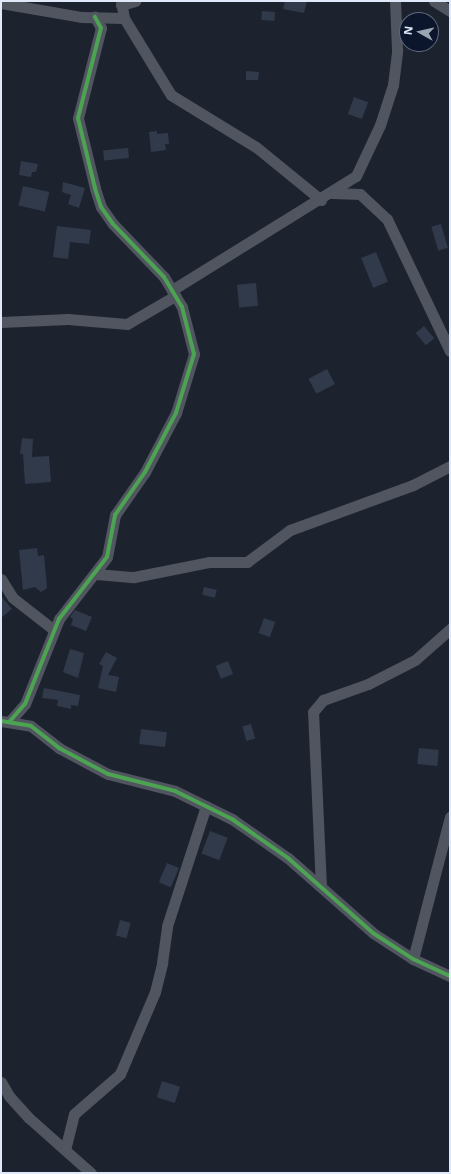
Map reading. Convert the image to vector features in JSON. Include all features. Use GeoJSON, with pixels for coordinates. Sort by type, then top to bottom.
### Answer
{"type":"FeatureCollection","features":[{"type":"Feature","properties":{"kind":"street"},"geometry":{"type":"LineString","coordinates":[[135,1],[121,3],[124,18],[172,94],[256,147],[321,200]]}},
{"type":"Feature","properties":{"kind":"street"},"geometry":{"type":"LineString","coordinates":[[175,296],[172,290],[184,282],[321,200],[356,176],[380,125],[393,85],[397,50],[396,1]]}},
{"type":"Feature","properties":{"kind":"street"},"geometry":{"type":"LineString","coordinates":[[434,1],[450,11]]}},
{"type":"Feature","properties":{"kind":"street"},"geometry":{"type":"LineString","coordinates":[[1,3],[81,17],[124,18]]}},
{"type":"Feature","properties":{"kind":"street"},"geometry":{"type":"LineString","coordinates":[[81,17],[101,28]]}},
{"type":"Feature","properties":{"kind":"street"},"geometry":{"type":"LineString","coordinates":[[5,721],[25,704],[54,630],[71,602],[96,574],[108,557],[114,515],[145,472],[176,413],[189,375],[194,345],[182,307],[153,264],[113,224],[101,207],[95,188],[78,118],[101,28],[95,17]]}},
{"type":"Feature","properties":{"kind":"street"},"geometry":{"type":"LineString","coordinates":[[356,176],[360,194]]}},
{"type":"Feature","properties":{"kind":"street"},"geometry":{"type":"LineString","coordinates":[[332,193],[360,194],[377,207],[396,232],[450,351]]}},
{"type":"Feature","properties":{"kind":"street"},"geometry":{"type":"LineString","coordinates":[[182,307],[184,282]]}},
{"type":"Feature","properties":{"kind":"street"},"geometry":{"type":"LineString","coordinates":[[1,322],[68,319],[127,324],[175,296]]}},
{"type":"Feature","properties":{"kind":"street"},"geometry":{"type":"LineString","coordinates":[[96,574],[134,578],[208,562],[247,562],[290,530],[413,485],[450,466]]}},
{"type":"Feature","properties":{"kind":"street"},"geometry":{"type":"LineString","coordinates":[[1,579],[13,598],[54,630]]}},
{"type":"Feature","properties":{"kind":"street"},"geometry":{"type":"LineString","coordinates":[[321,887],[313,712],[323,700],[368,684],[415,660],[450,629]]}},
{"type":"Feature","properties":{"kind":"street"},"geometry":{"type":"LineString","coordinates":[[25,704],[31,726]]}},
{"type":"Feature","properties":{"kind":"street"},"geometry":{"type":"LineString","coordinates":[[5,721],[31,726],[59,748],[108,774],[175,791],[206,806],[263,838],[373,933],[412,960],[450,976]]}},
{"type":"Feature","properties":{"kind":"street"},"geometry":{"type":"LineString","coordinates":[[65,1150],[69,1124],[74,1114],[120,1074],[154,992],[162,963],[167,926],[206,806]]}},
{"type":"Feature","properties":{"kind":"street"},"geometry":{"type":"LineString","coordinates":[[412,960],[450,817]]}},
{"type":"Feature","properties":{"kind":"street"},"geometry":{"type":"LineString","coordinates":[[1,1082],[9,1096],[29,1118],[91,1173]]}},
{"type":"Feature","properties":{"kind":"building"},"geometry":{"type":"Polygon","coordinates":[[[285,1],[307,1],[304,13],[283,9],[285,1]]]}},
{"type":"Feature","properties":{"kind":"building"},"geometry":{"type":"Polygon","coordinates":[[[262,11],[275,12],[274,21],[261,20],[262,11]]]}},
{"type":"Feature","properties":{"kind":"building"},"geometry":{"type":"Polygon","coordinates":[[[246,71],[259,72],[258,80],[246,80],[246,71]]]}},
{"type":"Feature","properties":{"kind":"building"},"geometry":{"type":"Polygon","coordinates":[[[354,97],[368,102],[362,119],[348,114],[354,97]]]}},
{"type":"Feature","properties":{"kind":"building"},"geometry":{"type":"Polygon","coordinates":[[[157,131],[157,134],[168,133],[169,144],[165,144],[166,150],[151,152],[149,132],[157,131]]]}},
{"type":"Feature","properties":{"kind":"building"},"geometry":{"type":"Polygon","coordinates":[[[128,148],[129,158],[104,161],[103,151],[128,148]]]}},
{"type":"Feature","properties":{"kind":"building"},"geometry":{"type":"Polygon","coordinates":[[[21,161],[38,164],[36,172],[32,172],[31,177],[19,175],[21,161]]]}},
{"type":"Feature","properties":{"kind":"building"},"geometry":{"type":"Polygon","coordinates":[[[63,182],[85,188],[79,208],[68,204],[71,195],[62,192],[63,182]]]}},
{"type":"Feature","properties":{"kind":"building"},"geometry":{"type":"Polygon","coordinates":[[[23,186],[49,192],[45,212],[19,205],[23,186]]]}},
{"type":"Feature","properties":{"kind":"building"},"geometry":{"type":"Polygon","coordinates":[[[441,224],[448,248],[438,251],[431,227],[441,224]]]}},
{"type":"Feature","properties":{"kind":"building"},"geometry":{"type":"Polygon","coordinates":[[[57,226],[91,230],[89,244],[70,242],[68,259],[53,257],[57,226]]]}},
{"type":"Feature","properties":{"kind":"building"},"geometry":{"type":"Polygon","coordinates":[[[376,252],[388,282],[373,288],[361,258],[376,252]]]}},
{"type":"Feature","properties":{"kind":"building"},"geometry":{"type":"Polygon","coordinates":[[[256,283],[258,306],[239,308],[237,285],[256,283]]]}},
{"type":"Feature","properties":{"kind":"building"},"geometry":{"type":"Polygon","coordinates":[[[424,326],[434,338],[426,345],[416,333],[424,326]]]}},
{"type":"Feature","properties":{"kind":"building"},"geometry":{"type":"Polygon","coordinates":[[[327,369],[335,384],[316,394],[308,379],[327,369]]]}},
{"type":"Feature","properties":{"kind":"building"},"geometry":{"type":"Polygon","coordinates":[[[22,438],[33,439],[32,457],[49,456],[51,482],[25,484],[23,454],[20,454],[22,438]]]}},
{"type":"Feature","properties":{"kind":"building"},"geometry":{"type":"Polygon","coordinates":[[[37,548],[38,556],[44,555],[47,588],[41,592],[35,587],[23,590],[19,550],[37,548]]]}},
{"type":"Feature","properties":{"kind":"building"},"geometry":{"type":"Polygon","coordinates":[[[204,587],[217,590],[215,598],[202,595],[204,587]]]}},
{"type":"Feature","properties":{"kind":"building"},"geometry":{"type":"Polygon","coordinates":[[[1,596],[12,609],[1,618],[1,596]]]}},
{"type":"Feature","properties":{"kind":"building"},"geometry":{"type":"Polygon","coordinates":[[[75,610],[92,617],[86,631],[71,625],[73,619],[70,617],[75,610]]]}},
{"type":"Feature","properties":{"kind":"building"},"geometry":{"type":"Polygon","coordinates":[[[264,618],[275,622],[270,637],[259,633],[264,618]]]}},
{"type":"Feature","properties":{"kind":"building"},"geometry":{"type":"Polygon","coordinates":[[[70,649],[84,653],[78,678],[63,672],[70,649]]]}},
{"type":"Feature","properties":{"kind":"building"},"geometry":{"type":"Polygon","coordinates":[[[106,652],[117,658],[108,675],[119,677],[116,692],[98,688],[103,666],[99,664],[106,652]]]}},
{"type":"Feature","properties":{"kind":"building"},"geometry":{"type":"Polygon","coordinates":[[[228,661],[233,674],[221,679],[216,666],[228,661]]]}},
{"type":"Feature","properties":{"kind":"building"},"geometry":{"type":"Polygon","coordinates":[[[44,688],[80,695],[78,706],[71,705],[71,709],[57,706],[58,700],[42,698],[44,688]]]}},
{"type":"Feature","properties":{"kind":"building"},"geometry":{"type":"Polygon","coordinates":[[[251,724],[255,738],[246,741],[242,726],[251,724]]]}},
{"type":"Feature","properties":{"kind":"building"},"geometry":{"type":"Polygon","coordinates":[[[141,729],[167,732],[165,747],[139,744],[141,729]]]}},
{"type":"Feature","properties":{"kind":"building"},"geometry":{"type":"Polygon","coordinates":[[[419,748],[439,750],[437,766],[417,764],[419,748]]]}},
{"type":"Feature","properties":{"kind":"building"},"geometry":{"type":"Polygon","coordinates":[[[210,831],[228,838],[219,860],[201,853],[210,831]]]}},
{"type":"Feature","properties":{"kind":"building"},"geometry":{"type":"Polygon","coordinates":[[[167,863],[179,868],[171,887],[159,882],[167,863]]]}},
{"type":"Feature","properties":{"kind":"building"},"geometry":{"type":"Polygon","coordinates":[[[120,920],[131,923],[126,938],[116,935],[120,920]]]}},
{"type":"Feature","properties":{"kind":"building"},"geometry":{"type":"Polygon","coordinates":[[[162,1081],[180,1087],[175,1103],[157,1097],[162,1081]]]}},
{"type":"Feature","properties":{"kind":"cycle path"},"geometry":{"type":"LineString","coordinates":[[10,721],[25,704],[59,619],[107,557],[115,515],[145,472],[176,413],[194,354],[182,307],[164,277],[113,224],[101,207],[95,188],[78,118],[101,28],[95,17]]}},
{"type":"Feature","properties":{"kind":"cycle path"},"geometry":{"type":"LineString","coordinates":[[1,721],[31,726],[59,748],[108,774],[175,791],[232,819],[288,858],[373,933],[413,959],[450,976]]}}]}
